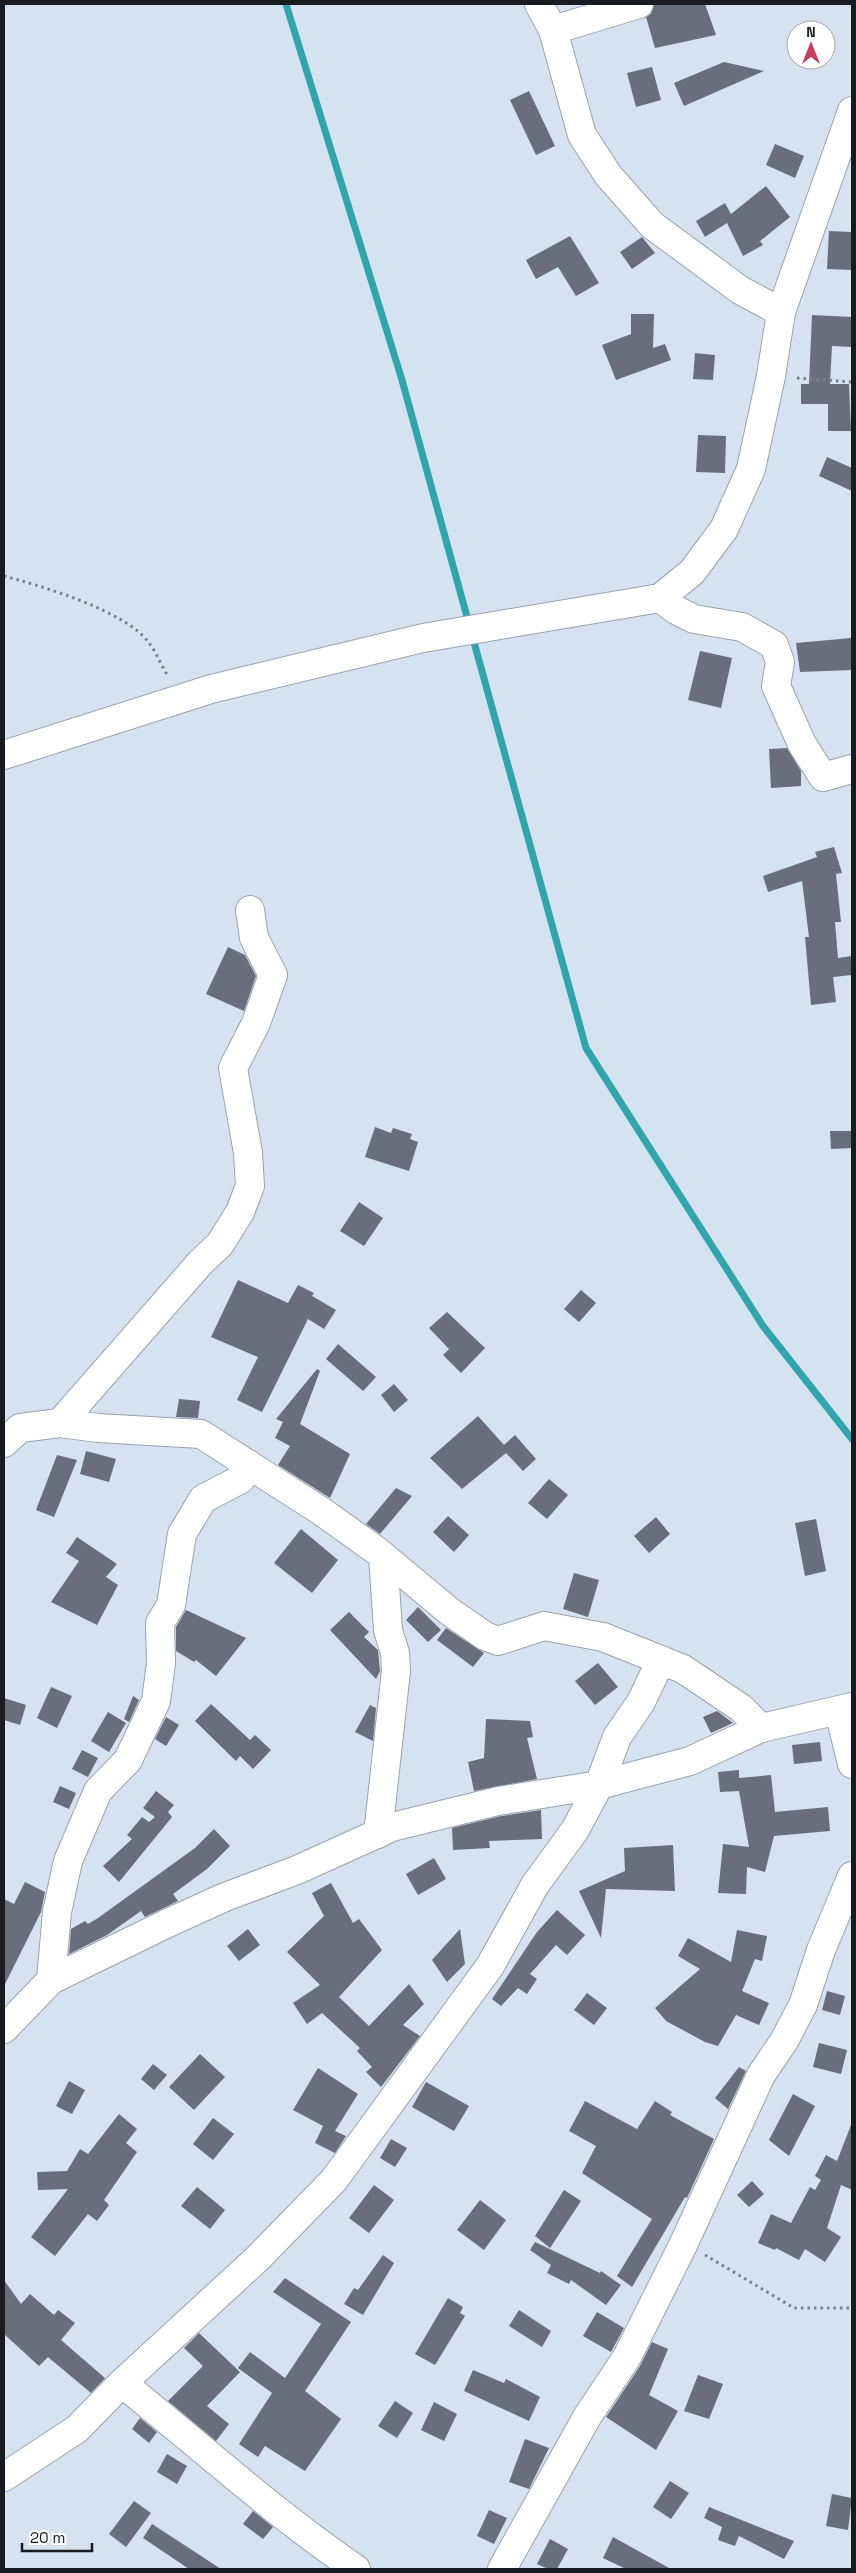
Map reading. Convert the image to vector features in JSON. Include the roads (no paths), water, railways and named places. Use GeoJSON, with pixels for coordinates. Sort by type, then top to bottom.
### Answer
{"type":"FeatureCollection","features":[{"type":"Feature","properties":{"kind":"street"},"geometry":{"type":"LineString","coordinates":[[539,4],[553,30],[582,135],[608,174],[652,225],[740,290],[782,312]]}},
{"type":"Feature","properties":{"kind":"street"},"geometry":{"type":"LineString","coordinates":[[553,30],[639,4]]}},
{"type":"Feature","properties":{"kind":"street"},"geometry":{"type":"LineString","coordinates":[[4,755],[188,696],[423,638],[660,598],[692,572],[724,529],[751,469],[771,376],[782,312],[852,111]]}},
{"type":"Feature","properties":{"kind":"street"},"geometry":{"type":"LineString","coordinates":[[660,598],[676,610],[694,619],[742,627],[774,644],[780,662],[776,686],[802,744],[823,777],[852,769]]}},
{"type":"Feature","properties":{"kind":"street"},"geometry":{"type":"LineString","coordinates":[[60,1423],[200,1263],[220,1244],[240,1212],[250,1186],[248,1153],[233,1068],[256,1023],[273,975],[254,938],[250,910]]}},
{"type":"Feature","properties":{"kind":"street"},"geometry":{"type":"LineString","coordinates":[[4,1443],[20,1428],[60,1423],[98,1428],[201,1434],[321,1511],[383,1556],[449,1611],[485,1636],[498,1641],[544,1626],[603,1637],[682,1669],[741,1708],[761,1728]]}},
{"type":"Feature","properties":{"kind":"street"},"geometry":{"type":"LineString","coordinates":[[50,1980],[57,1912],[68,1861],[98,1791],[128,1760],[156,1701],[161,1663],[160,1623],[171,1605],[182,1534],[203,1499],[241,1479],[248,1464]]}},
{"type":"Feature","properties":{"kind":"street"},"geometry":{"type":"LineString","coordinates":[[378,1834],[396,1671],[395,1653],[388,1630],[383,1556]]}},
{"type":"Feature","properties":{"kind":"street"},"geometry":{"type":"LineString","coordinates":[[4,2477],[77,2429],[122,2383],[258,2258],[334,2180],[490,1966],[535,1885],[575,1830],[599,1785],[617,1736],[641,1702],[661,1660]]}},
{"type":"Feature","properties":{"kind":"street"},"geometry":{"type":"LineString","coordinates":[[4,2030],[50,1980],[186,1914],[297,1870],[378,1834],[424,1818],[498,1801],[599,1785],[690,1761],[761,1728],[846,1709],[852,1764]]}},
{"type":"Feature","properties":{"kind":"street"},"geometry":{"type":"LineString","coordinates":[[502,2569],[587,2417],[627,2357],[684,2243],[762,2076],[784,2041],[803,2004],[821,1950],[852,1876]]}},
{"type":"Feature","properties":{"kind":"street"},"geometry":{"type":"LineString","coordinates":[[122,2383],[193,2440],[247,2488],[317,2543],[356,2569]]}},
{"type":"Feature","properties":{"kind":"waterway"},"geometry":{"type":"LineString","coordinates":[[286,4],[402,380],[469,624]]}},
{"type":"Feature","properties":{"kind":"waterway"},"geometry":{"type":"LineString","coordinates":[[472,635],[586,1048],[763,1326],[852,1439]]}}]}
